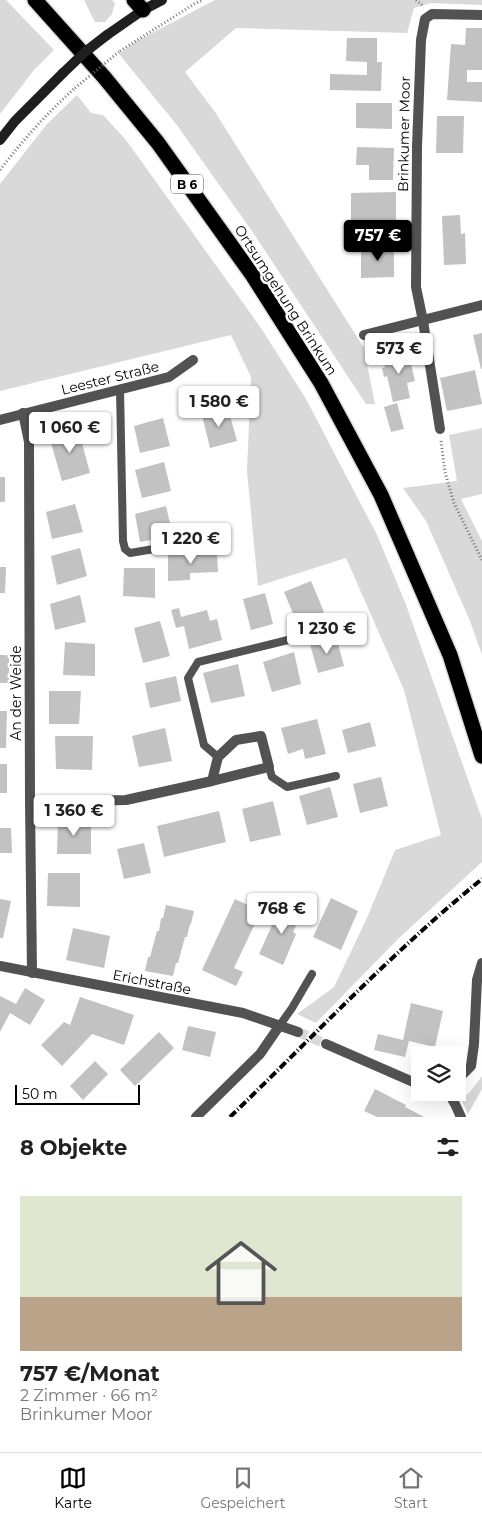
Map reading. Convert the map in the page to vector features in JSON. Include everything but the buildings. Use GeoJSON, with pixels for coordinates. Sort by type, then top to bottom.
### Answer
{"type":"FeatureCollection","features":[{"type":"Feature","properties":{"kind":"highway","name":"Ortsumgehung Brinkum"},"geometry":{"type":"LineString","coordinates":[[35,0],[98,70],[158,143],[252,276],[321,383],[381,495],[450,655],[482,756]]}},
{"type":"Feature","properties":{"kind":"street"},"geometry":{"type":"LineString","coordinates":[[0,140],[15,121],[63,73],[138,5],[162,0]]}},
{"type":"Feature","properties":{"kind":"street","name":"Brinkumer Moor"},"geometry":{"type":"LineString","coordinates":[[423,321],[416,287],[417,147],[421,40],[425,19],[432,14],[482,15]]}},
{"type":"Feature","properties":{"kind":"street"},"geometry":{"type":"LineString","coordinates":[[364,335],[482,305]]}},
{"type":"Feature","properties":{"kind":"street"},"geometry":{"type":"LineString","coordinates":[[423,321],[440,429]]}},
{"type":"Feature","properties":{"kind":"street","name":"Leester Straße"},"geometry":{"type":"LineString","coordinates":[[0,420],[169,377],[193,360]]}},
{"type":"Feature","properties":{"kind":"street","name":"An der Weide"},"geometry":{"type":"LineString","coordinates":[[23,414],[29,442],[32,973]]}},
{"type":"Feature","properties":{"kind":"street"},"geometry":{"type":"LineString","coordinates":[[30,802],[126,800],[212,781],[269,768],[261,736],[236,740],[218,757],[212,781]]}},
{"type":"Feature","properties":{"kind":"street"},"geometry":{"type":"LineString","coordinates":[[466,1071],[471,1066],[477,980],[482,964]]}},
{"type":"Feature","properties":{"kind":"street","name":"Erichstraße"},"geometry":{"type":"LineString","coordinates":[[0,966],[243,1013],[298,1032]]}},
{"type":"Feature","properties":{"kind":"street"},"geometry":{"type":"LineString","coordinates":[[196,1117],[260,1054],[280,1025]]}},
{"type":"Feature","properties":{"kind":"street"},"geometry":{"type":"LineString","coordinates":[[326,1044],[411,1081]]}},
{"type":"Feature","properties":{"kind":"street"},"geometry":{"type":"LineString","coordinates":[[454,1101],[461,1117]]}},
{"type":"Feature","properties":{"kind":"lane"},"geometry":{"type":"LineString","coordinates":[[120,389],[123,541],[125,550],[130,553],[184,544]]}},
{"type":"Feature","properties":{"kind":"lane"},"geometry":{"type":"LineString","coordinates":[[218,757],[204,745],[188,678],[198,662],[292,639]]}},
{"type":"Feature","properties":{"kind":"lane"},"geometry":{"type":"LineString","coordinates":[[269,768],[272,777],[287,787],[336,776]]}},
{"type":"Feature","properties":{"kind":"lane"},"geometry":{"type":"LineString","coordinates":[[280,1025],[312,974]]}},
{"type":"Feature","properties":{"kind":"path"},"geometry":{"type":"LineString","coordinates":[[0,170],[35,128],[74,88],[120,51],[203,0]]}},
{"type":"Feature","properties":{"kind":"path"},"geometry":{"type":"LineString","coordinates":[[440,429],[445,472],[454,503],[482,560]]}},
{"type":"Feature","properties":{"kind":"shaded area"},"geometry":{"type":"Polygon","coordinates":[[[0,0],[6,0],[54,50],[34,70],[0,114],[0,0]]]}},
{"type":"Feature","properties":{"kind":"shaded area"},"geometry":{"type":"Polygon","coordinates":[[[84,0],[112,0],[115,3],[112,14],[105,22],[95,22],[84,0]]]}},
{"type":"Feature","properties":{"kind":"shaded area"},"geometry":{"type":"Polygon","coordinates":[[[215,0],[482,0],[482,5],[431,3],[414,8],[407,33],[236,28],[185,72],[215,112],[364,348],[375,404],[366,404],[252,231],[176,124],[119,54],[135,42],[215,0]]]}},
{"type":"Feature","properties":{"kind":"shaded area"},"geometry":{"type":"Polygon","coordinates":[[[77,95],[91,113],[103,115],[126,140],[261,328],[306,399],[377,535],[405,602],[482,819],[482,862],[399,938],[316,1023],[297,1014],[334,987],[367,918],[395,850],[441,835],[404,690],[346,558],[258,586],[247,471],[251,377],[231,335],[0,391],[0,184],[47,124],[77,95]]]}},
{"type":"Feature","properties":{"kind":"shaded area"},"geometry":{"type":"Polygon","coordinates":[[[482,428],[482,494],[461,499],[482,541],[482,655],[470,621],[426,521],[403,488],[457,481],[449,435],[482,428]]]}},
{"type":"Feature","properties":{"kind":"shaded area"},"geometry":{"type":"Polygon","coordinates":[[[482,1076],[482,1089],[468,1114],[462,1101],[466,1101],[466,1095],[482,1076]]]}},
{"type":"Feature","properties":{"kind":"tunnel"},"geometry":{"type":"LineString","coordinates":[[298,1032],[326,1044]]}},
{"type":"Feature","properties":{"kind":"railway"},"geometry":{"type":"LineString","coordinates":[[230,1117],[353,995],[416,936],[482,879]]}}]}
